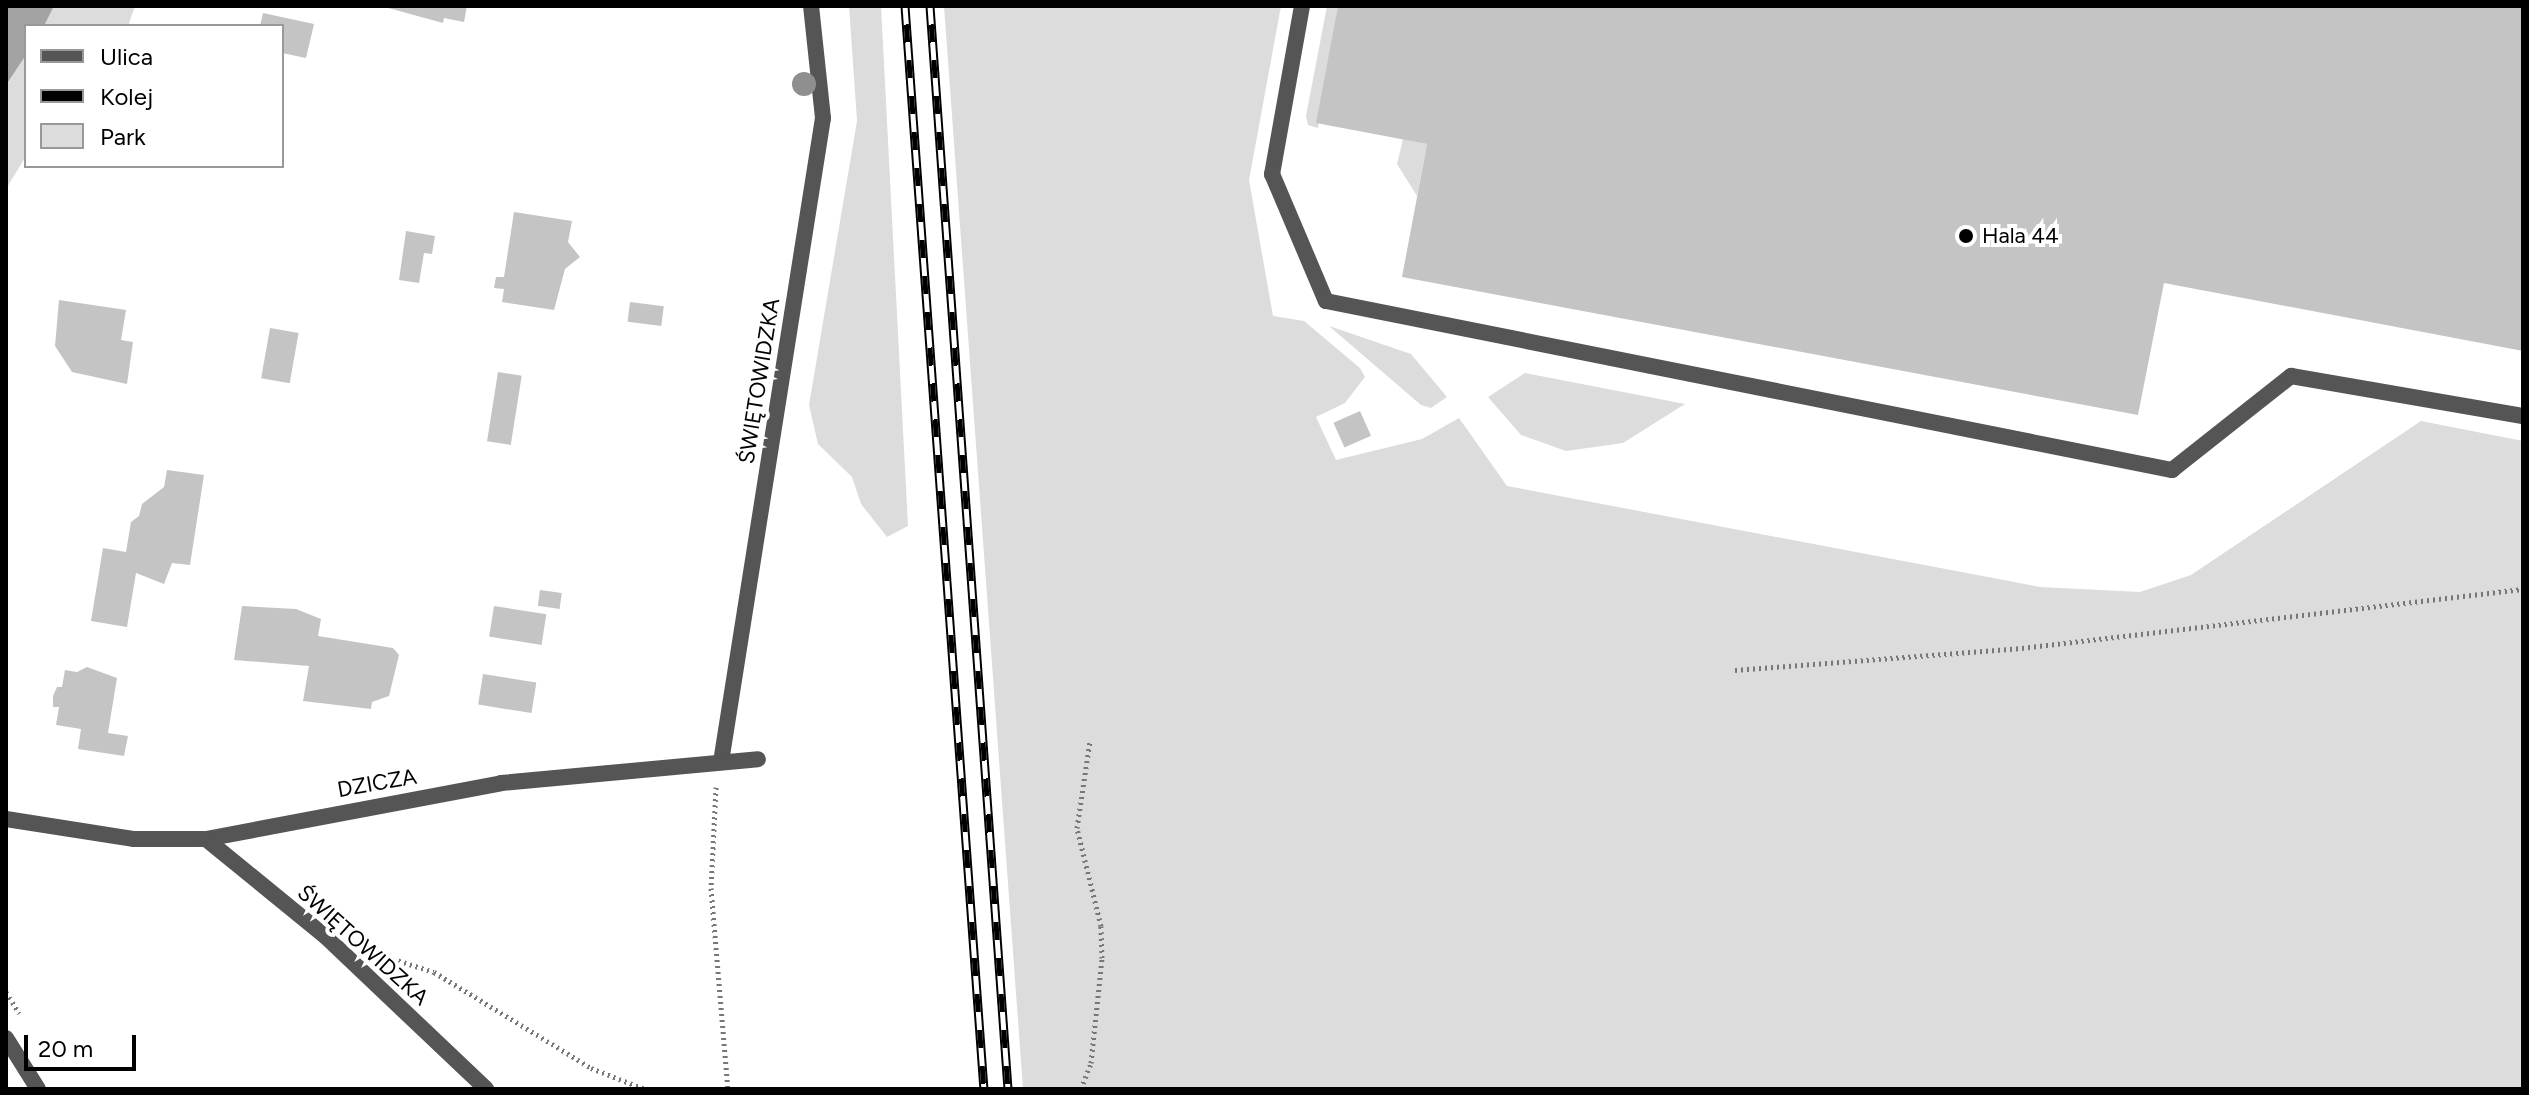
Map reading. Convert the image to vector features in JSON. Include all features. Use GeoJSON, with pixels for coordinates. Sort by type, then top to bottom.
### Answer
{"type":"FeatureCollection","features":[{"type":"Feature","properties":{"kind":"street","name":"ŚWIĘTOWIDZKA"},"geometry":{"type":"LineString","coordinates":[[721,762],[823,118],[811,6]]}},
{"type":"Feature","properties":{"kind":"street"},"geometry":{"type":"LineString","coordinates":[[1302,6],[1272,174],[1326,301],[2172,470],[2291,376],[2523,416]]}},
{"type":"Feature","properties":{"kind":"street","name":"DZICZA"},"geometry":{"type":"LineString","coordinates":[[6,819],[134,839],[206,839],[501,783],[758,759]]}},
{"type":"Feature","properties":{"kind":"street","name":"ŚWIĘTOWIDZKA"},"geometry":{"type":"LineString","coordinates":[[206,839],[325,936],[486,1089]]}},
{"type":"Feature","properties":{"kind":"street"},"geometry":{"type":"LineString","coordinates":[[6,1038],[38,1089]]}},
{"type":"Feature","properties":{"kind":"path"},"geometry":{"type":"LineString","coordinates":[[1735,670],[2022,648],[2523,589]]}},
{"type":"Feature","properties":{"kind":"path"},"geometry":{"type":"LineString","coordinates":[[1081,1089],[1091,1063],[1102,958],[1101,926],[1077,828],[1090,741]]}},
{"type":"Feature","properties":{"kind":"path"},"geometry":{"type":"LineString","coordinates":[[721,762],[711,888],[728,1089]]}},
{"type":"Feature","properties":{"kind":"path"},"geometry":{"type":"LineString","coordinates":[[380,954],[434,972],[591,1068],[645,1089]]}},
{"type":"Feature","properties":{"kind":"green space"},"geometry":{"type":"Polygon","coordinates":[[[54,6],[135,6],[129,24],[45,24],[54,6]]]}},
{"type":"Feature","properties":{"kind":"green space"},"geometry":{"type":"Polygon","coordinates":[[[849,6],[881,6],[908,526],[887,537],[861,504],[852,477],[818,444],[809,405],[857,121],[849,6]]]}},
{"type":"Feature","properties":{"kind":"green space"},"geometry":{"type":"Polygon","coordinates":[[[944,6],[1281,6],[1249,180],[1273,316],[1304,321],[1360,368],[1365,377],[1345,403],[1316,417],[1336,460],[1422,439],[1459,418],[1507,486],[2040,587],[2140,592],[2191,575],[2421,421],[2523,441],[2523,1089],[1023,1089],[944,6]]]}},
{"type":"Feature","properties":{"kind":"green space"},"geometry":{"type":"Polygon","coordinates":[[[1327,6],[1338,6],[1318,128],[1308,125],[1306,116],[1327,6]]]}},
{"type":"Feature","properties":{"kind":"green space"},"geometry":{"type":"Polygon","coordinates":[[[24,58],[24,159],[6,189],[6,85],[24,58]]]}},
{"type":"Feature","properties":{"kind":"green space"},"geometry":{"type":"Polygon","coordinates":[[[1403,139],[1427,144],[1417,196],[1397,164],[1403,139]]]}},
{"type":"Feature","properties":{"kind":"green space"},"geometry":{"type":"Polygon","coordinates":[[[1329,326],[1411,354],[1447,397],[1431,408],[1421,405],[1329,326]]]}},
{"type":"Feature","properties":{"kind":"green space"},"geometry":{"type":"Polygon","coordinates":[[[1525,373],[1685,404],[1623,443],[1566,451],[1521,435],[1488,397],[1525,373]]]}},
{"type":"Feature","properties":{"kind":"shaded area"},"geometry":{"type":"Polygon","coordinates":[[[6,6],[54,6],[45,24],[24,24],[24,58],[6,85],[6,6]]]}},
{"type":"Feature","properties":{"kind":"building"},"geometry":{"type":"Polygon","coordinates":[[[381,6],[467,6],[464,22],[444,18],[443,23],[381,6]]]}},
{"type":"Feature","properties":{"kind":"building","name":"Hala 44"},"geometry":{"type":"Polygon","coordinates":[[[1338,6],[2523,6],[2523,351],[2164,283],[2138,415],[1402,277],[1427,144],[1316,123],[1338,6]]]}},
{"type":"Feature","properties":{"kind":"building"},"geometry":{"type":"Polygon","coordinates":[[[263,13],[314,24],[306,58],[284,53],[284,24],[260,24],[263,13]]]}},
{"type":"Feature","properties":{"kind":"building"},"geometry":{"type":"Polygon","coordinates":[[[514,212],[572,221],[568,242],[580,257],[565,269],[554,310],[502,302],[504,289],[494,288],[496,277],[504,277],[514,212]]]}},
{"type":"Feature","properties":{"kind":"building"},"geometry":{"type":"Polygon","coordinates":[[[406,231],[435,236],[432,254],[424,253],[419,283],[399,280],[406,231]]]}},
{"type":"Feature","properties":{"kind":"building"},"geometry":{"type":"Polygon","coordinates":[[[59,300],[126,310],[121,340],[133,342],[127,384],[72,372],[55,346],[59,300]]]}},
{"type":"Feature","properties":{"kind":"building"},"geometry":{"type":"Polygon","coordinates":[[[630,302],[664,306],[661,326],[628,322],[630,302]]]}},
{"type":"Feature","properties":{"kind":"building"},"geometry":{"type":"Polygon","coordinates":[[[270,328],[299,333],[290,383],[261,378],[270,328]]]}},
{"type":"Feature","properties":{"kind":"building"},"geometry":{"type":"Polygon","coordinates":[[[498,372],[522,376],[511,445],[487,441],[498,372]]]}},
{"type":"Feature","properties":{"kind":"building"},"geometry":{"type":"Polygon","coordinates":[[[1360,411],[1371,436],[1344,447],[1334,423],[1360,411]]]}},
{"type":"Feature","properties":{"kind":"building"},"geometry":{"type":"Polygon","coordinates":[[[167,470],[204,475],[190,565],[172,563],[164,584],[136,573],[127,627],[91,621],[103,548],[126,552],[131,522],[139,516],[142,504],[164,487],[167,470]]]}},
{"type":"Feature","properties":{"kind":"building"},"geometry":{"type":"Polygon","coordinates":[[[540,590],[562,593],[560,609],[538,606],[540,590]]]}},
{"type":"Feature","properties":{"kind":"building"},"geometry":{"type":"Polygon","coordinates":[[[242,606],[296,609],[321,619],[318,636],[393,648],[399,655],[389,696],[372,702],[371,709],[303,701],[309,666],[234,660],[242,606]]]}},
{"type":"Feature","properties":{"kind":"building"},"geometry":{"type":"Polygon","coordinates":[[[494,606],[546,614],[541,645],[489,637],[494,606]]]}},
{"type":"Feature","properties":{"kind":"building"},"geometry":{"type":"Polygon","coordinates":[[[87,667],[117,678],[108,733],[128,736],[124,756],[78,749],[81,729],[56,725],[59,707],[53,707],[53,696],[57,687],[62,687],[65,670],[77,672],[87,667]]]}},
{"type":"Feature","properties":{"kind":"building"},"geometry":{"type":"Polygon","coordinates":[[[483,674],[536,682],[531,713],[478,705],[483,674]]]}},
{"type":"Feature","properties":{"kind":"railway"},"geometry":{"type":"LineString","coordinates":[[905,6],[984,1089]]}},
{"type":"Feature","properties":{"kind":"railway"},"geometry":{"type":"LineString","coordinates":[[930,6],[1008,1089]]}},
{"type":"Feature","properties":{"kind":"place","name":"Hala 44"},"geometry":{"type":"Point","coordinates":[1966,236]}}]}
